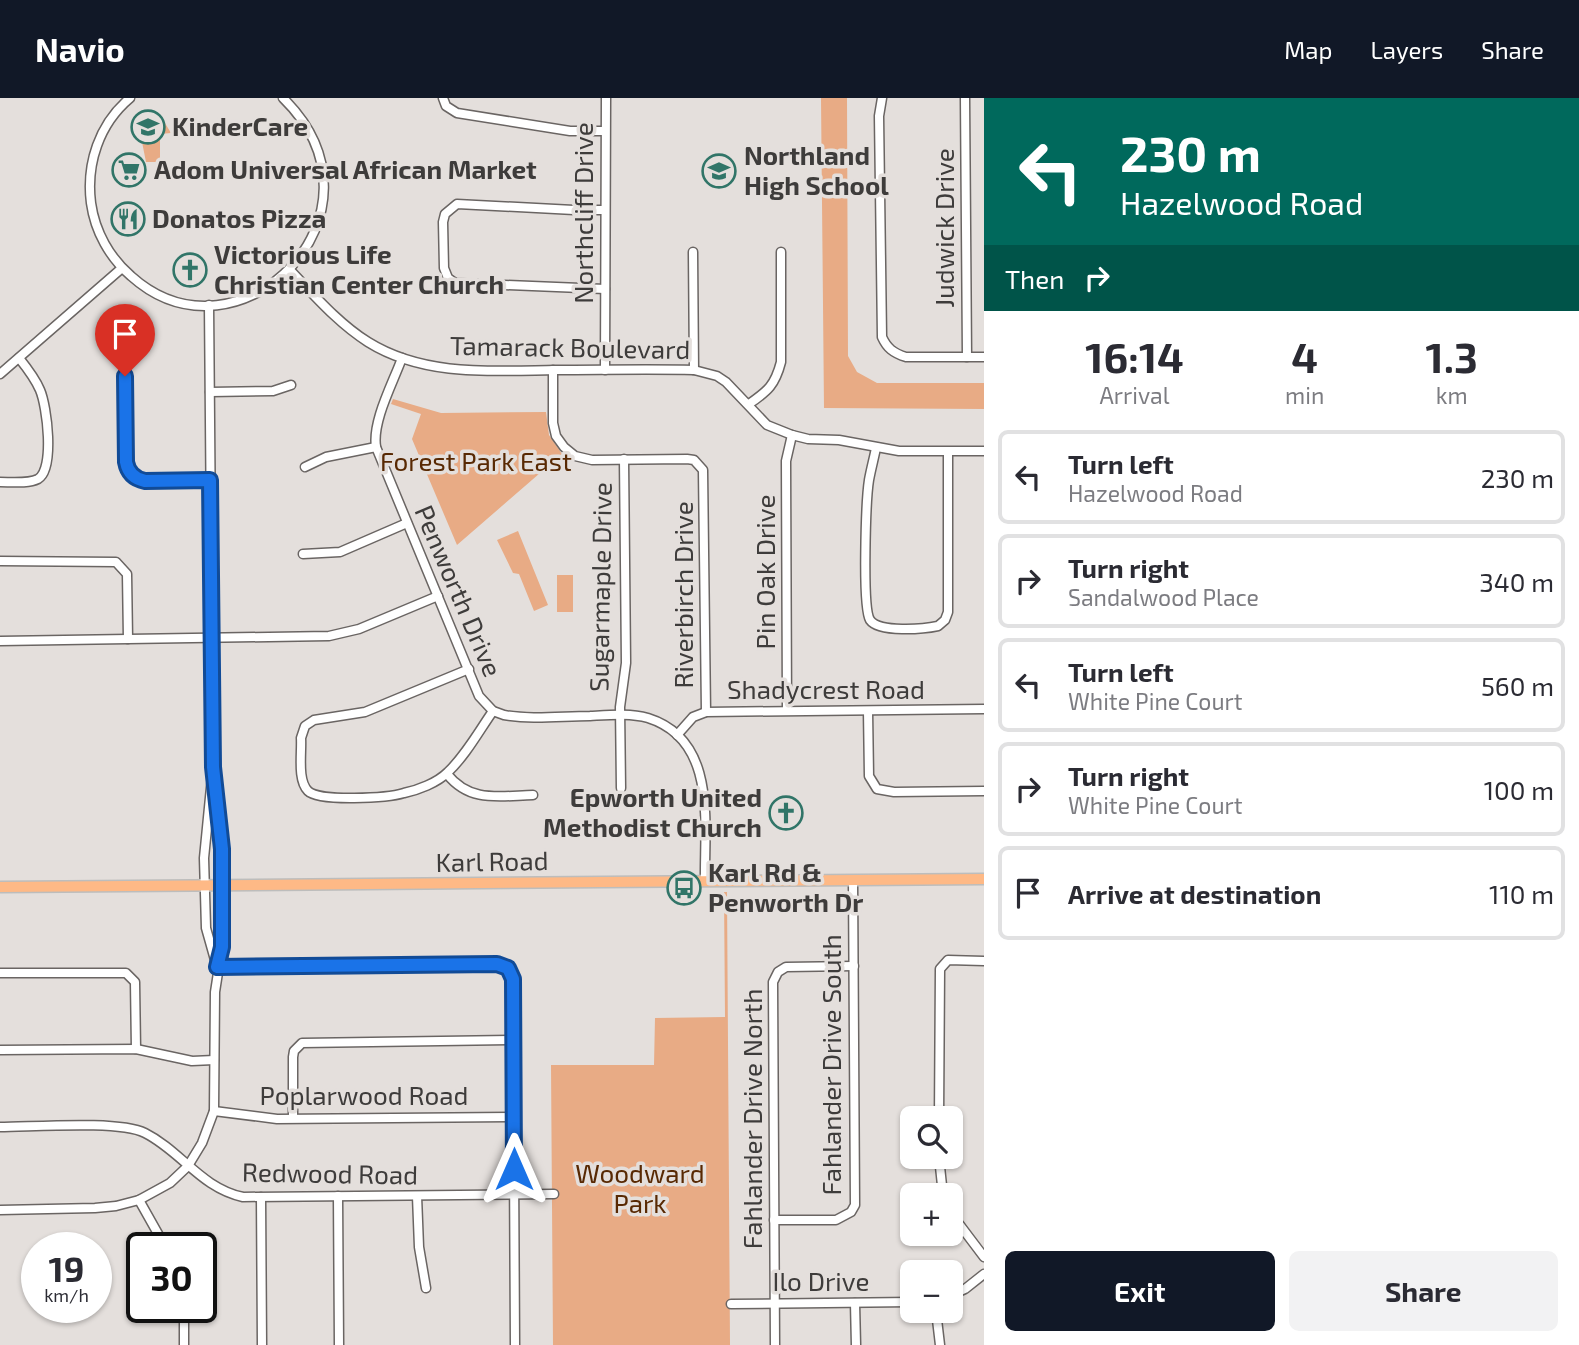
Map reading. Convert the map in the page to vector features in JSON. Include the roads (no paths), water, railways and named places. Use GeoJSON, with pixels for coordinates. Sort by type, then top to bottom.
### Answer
{"type":"FeatureCollection","features":[{"type":"Feature","properties":{"kind":"main road","name":"Karl Road"},"geometry":{"type":"LineString","coordinates":[[0,887],[984,879]]}},
{"type":"Feature","properties":{"kind":"street"},"geometry":{"type":"LineString","coordinates":[[124,100],[108,123],[91,164],[89,186],[93,216],[100,235],[122,268],[145,286],[170,299],[208,305],[251,296],[273,284],[290,270],[314,236],[320,216],[324,184],[321,159],[309,129],[296,110],[283,98]]}},
{"type":"Feature","properties":{"kind":"street","name":"Northcliff Drive"},"geometry":{"type":"LineString","coordinates":[[606,98],[606,370]]}},
{"type":"Feature","properties":{"kind":"street"},"geometry":{"type":"LineString","coordinates":[[882,98],[878,116],[881,337],[895,354],[906,357],[984,357]]}},
{"type":"Feature","properties":{"kind":"street","name":"Judwick Drive"},"geometry":{"type":"LineString","coordinates":[[965,98],[967,357]]}},
{"type":"Feature","properties":{"kind":"street"},"geometry":{"type":"LineString","coordinates":[[445,102],[457,113],[557,129],[605,131]]}},
{"type":"Feature","properties":{"kind":"street"},"geometry":{"type":"LineString","coordinates":[[604,209],[574,210],[465,203],[450,208],[443,222],[444,268],[448,278],[463,284],[605,289]]}},
{"type":"Feature","properties":{"kind":"street"},"geometry":{"type":"LineString","coordinates":[[693,252],[694,370]]}},
{"type":"Feature","properties":{"kind":"street"},"geometry":{"type":"LineString","coordinates":[[749,404],[766,392],[777,379],[781,362],[781,252]]}},
{"type":"Feature","properties":{"kind":"street"},"geometry":{"type":"LineString","coordinates":[[0,374],[122,268]]}},
{"type":"Feature","properties":{"kind":"street","name":"Tamarack Boulevard"},"geometry":{"type":"LineString","coordinates":[[290,270],[357,334],[402,358],[462,370],[694,370],[717,376],[735,389],[767,425],[792,435],[899,451],[984,452]]}},
{"type":"Feature","properties":{"kind":"street"},"geometry":{"type":"LineString","coordinates":[[0,1210],[95,1208],[139,1200],[170,1183],[188,1166],[202,1143],[214,1111],[215,992],[222,947],[221,836],[213,767],[208,305]]}},
{"type":"Feature","properties":{"kind":"street"},"geometry":{"type":"LineString","coordinates":[[0,482],[30,481],[43,474],[48,463],[46,408],[39,387],[19,358]]}},
{"type":"Feature","properties":{"kind":"street"},"geometry":{"type":"LineString","coordinates":[[304,467],[326,457],[376,447],[378,422],[402,358]]}},
{"type":"Feature","properties":{"kind":"street"},"geometry":{"type":"LineString","coordinates":[[552,370],[553,423],[556,436],[564,447],[583,459],[624,459]]}},
{"type":"Feature","properties":{"kind":"street"},"geometry":{"type":"LineString","coordinates":[[125,376],[126,462],[130,472],[145,481],[210,480]]}},
{"type":"Feature","properties":{"kind":"street"},"geometry":{"type":"LineString","coordinates":[[210,392],[273,391],[291,385]]}},
{"type":"Feature","properties":{"kind":"street","name":"Pin Oak Drive"},"geometry":{"type":"LineString","coordinates":[[787,710],[786,461],[792,435]]}},
{"type":"Feature","properties":{"kind":"street","name":"Penworth Drive"},"geometry":{"type":"LineString","coordinates":[[376,447],[479,695],[493,711],[517,716],[620,715],[649,719],[677,735],[695,758],[702,779],[705,881]]}},
{"type":"Feature","properties":{"kind":"street"},"geometry":{"type":"LineString","coordinates":[[876,448],[866,509],[867,603],[870,620],[886,628],[930,628],[942,624],[948,611],[948,452]]}},
{"type":"Feature","properties":{"kind":"street","name":"Riverbirch Drive"},"geometry":{"type":"LineString","coordinates":[[624,459],[694,460],[703,470],[706,712]]}},
{"type":"Feature","properties":{"kind":"street","name":"Sugarmaple Drive"},"geometry":{"type":"LineString","coordinates":[[621,788],[620,715],[626,663],[624,459]]}},
{"type":"Feature","properties":{"kind":"street"},"geometry":{"type":"LineString","coordinates":[[303,554],[340,552],[407,523]]}},
{"type":"Feature","properties":{"kind":"street"},"geometry":{"type":"LineString","coordinates":[[0,561],[116,562],[127,574],[128,639]]}},
{"type":"Feature","properties":{"kind":"street"},"geometry":{"type":"LineString","coordinates":[[0,640],[314,638],[359,629],[438,596]]}},
{"type":"Feature","properties":{"kind":"street"},"geometry":{"type":"LineString","coordinates":[[469,669],[365,712],[309,722],[301,738],[302,778],[309,792],[320,797],[387,796],[420,788],[447,774],[467,751],[493,711]]}},
{"type":"Feature","properties":{"kind":"street","name":"Shadycrest Road"},"geometry":{"type":"LineString","coordinates":[[677,735],[694,718],[706,712],[984,709]]}},
{"type":"Feature","properties":{"kind":"street"},"geometry":{"type":"LineString","coordinates":[[868,711],[869,776],[872,784],[882,791],[984,791]]}},
{"type":"Feature","properties":{"kind":"street"},"geometry":{"type":"LineString","coordinates":[[213,767],[205,844],[205,885],[206,928],[217,967]]}},
{"type":"Feature","properties":{"kind":"street"},"geometry":{"type":"LineString","coordinates":[[447,774],[457,786],[477,795],[533,795]]}},
{"type":"Feature","properties":{"kind":"street","name":"Fahlander Drive South"},"geometry":{"type":"LineString","coordinates":[[774,1220],[836,1220],[844,1218],[855,1205],[853,880]]}},
{"type":"Feature","properties":{"kind":"street"},"geometry":{"type":"LineString","coordinates":[[939,1106],[938,974],[943,964],[955,960],[984,961]]}},
{"type":"Feature","properties":{"kind":"street"},"geometry":{"type":"LineString","coordinates":[[217,967],[497,964],[508,968],[513,979],[515,1345]]}},
{"type":"Feature","properties":{"kind":"street","name":"Fahlander Drive North"},"geometry":{"type":"LineString","coordinates":[[775,1345],[773,982],[778,972],[786,967],[854,966]]}},
{"type":"Feature","properties":{"kind":"street"},"geometry":{"type":"LineString","coordinates":[[0,973],[121,972],[131,976],[136,989],[136,1049]]}},
{"type":"Feature","properties":{"kind":"street"},"geometry":{"type":"LineString","coordinates":[[293,1118],[293,1057],[297,1047],[308,1042],[513,1040]]}},
{"type":"Feature","properties":{"kind":"street"},"geometry":{"type":"LineString","coordinates":[[0,1050],[136,1049],[192,1060],[215,1060]]}},
{"type":"Feature","properties":{"kind":"street","name":"Poplarwood Road"},"geometry":{"type":"LineString","coordinates":[[214,1111],[244,1116],[293,1118],[514,1117]]}},
{"type":"Feature","properties":{"kind":"street","name":"Redwood Road"},"geometry":{"type":"LineString","coordinates":[[0,1128],[126,1127],[138,1130],[158,1141],[211,1185],[226,1193],[261,1197],[554,1194]]}},
{"type":"Feature","properties":{"kind":"street"},"geometry":{"type":"LineString","coordinates":[[338,1196],[339,1345]]}},
{"type":"Feature","properties":{"kind":"street"},"geometry":{"type":"LineString","coordinates":[[417,1196],[419,1247],[426,1288]]}},
{"type":"Feature","properties":{"kind":"street"},"geometry":{"type":"LineString","coordinates":[[261,1197],[262,1345]]}},
{"type":"Feature","properties":{"kind":"street"},"geometry":{"type":"LineString","coordinates":[[139,1200],[157,1232]]}},
{"type":"Feature","properties":{"kind":"street"},"geometry":{"type":"LineString","coordinates":[[963,1230],[984,1258]]}},
{"type":"Feature","properties":{"kind":"street"},"geometry":{"type":"LineString","coordinates":[[963,1290],[984,1274]]}},
{"type":"Feature","properties":{"kind":"street","name":"Ilo Drive"},"geometry":{"type":"LineString","coordinates":[[731,1304],[900,1302]]}},
{"type":"Feature","properties":{"kind":"street"},"geometry":{"type":"LineString","coordinates":[[855,1303],[856,1345]]}},
{"type":"Feature","properties":{"kind":"street"},"geometry":{"type":"LineString","coordinates":[[184,1323],[184,1345]]}},
{"type":"Feature","properties":{"kind":"street"},"geometry":{"type":"LineString","coordinates":[[937,1323],[940,1345]]}},
{"type":"Feature","properties":{"kind":"place","name":"KinderCare"},"geometry":{"type":"Point","coordinates":[148,127]}},
{"type":"Feature","properties":{"kind":"place","name":"Adom Universal African Market"},"geometry":{"type":"Point","coordinates":[129,170]}},
{"type":"Feature","properties":{"kind":"place","name":"Northland High School"},"geometry":{"type":"Point","coordinates":[719,171]}},
{"type":"Feature","properties":{"kind":"place","name":"Donatos Pizza"},"geometry":{"type":"Point","coordinates":[128,219]}},
{"type":"Feature","properties":{"kind":"place","name":"Victorious Life Christian Center Church"},"geometry":{"type":"Point","coordinates":[190,270]}},
{"type":"Feature","properties":{"kind":"place","name":"Epworth United Methodist Church"},"geometry":{"type":"Point","coordinates":[786,813]}},
{"type":"Feature","properties":{"kind":"place","name":"Karl Rd & Penworth Dr"},"geometry":{"type":"Point","coordinates":[684,888]}},
{"type":"Feature","properties":{"kind":"park label","name":"Forest Park East"},"geometry":{"type":"Point","coordinates":[476,462]}},
{"type":"Feature","properties":{"kind":"park label","name":"Woodward Park"},"geometry":{"type":"Point","coordinates":[640,1189]}}]}
